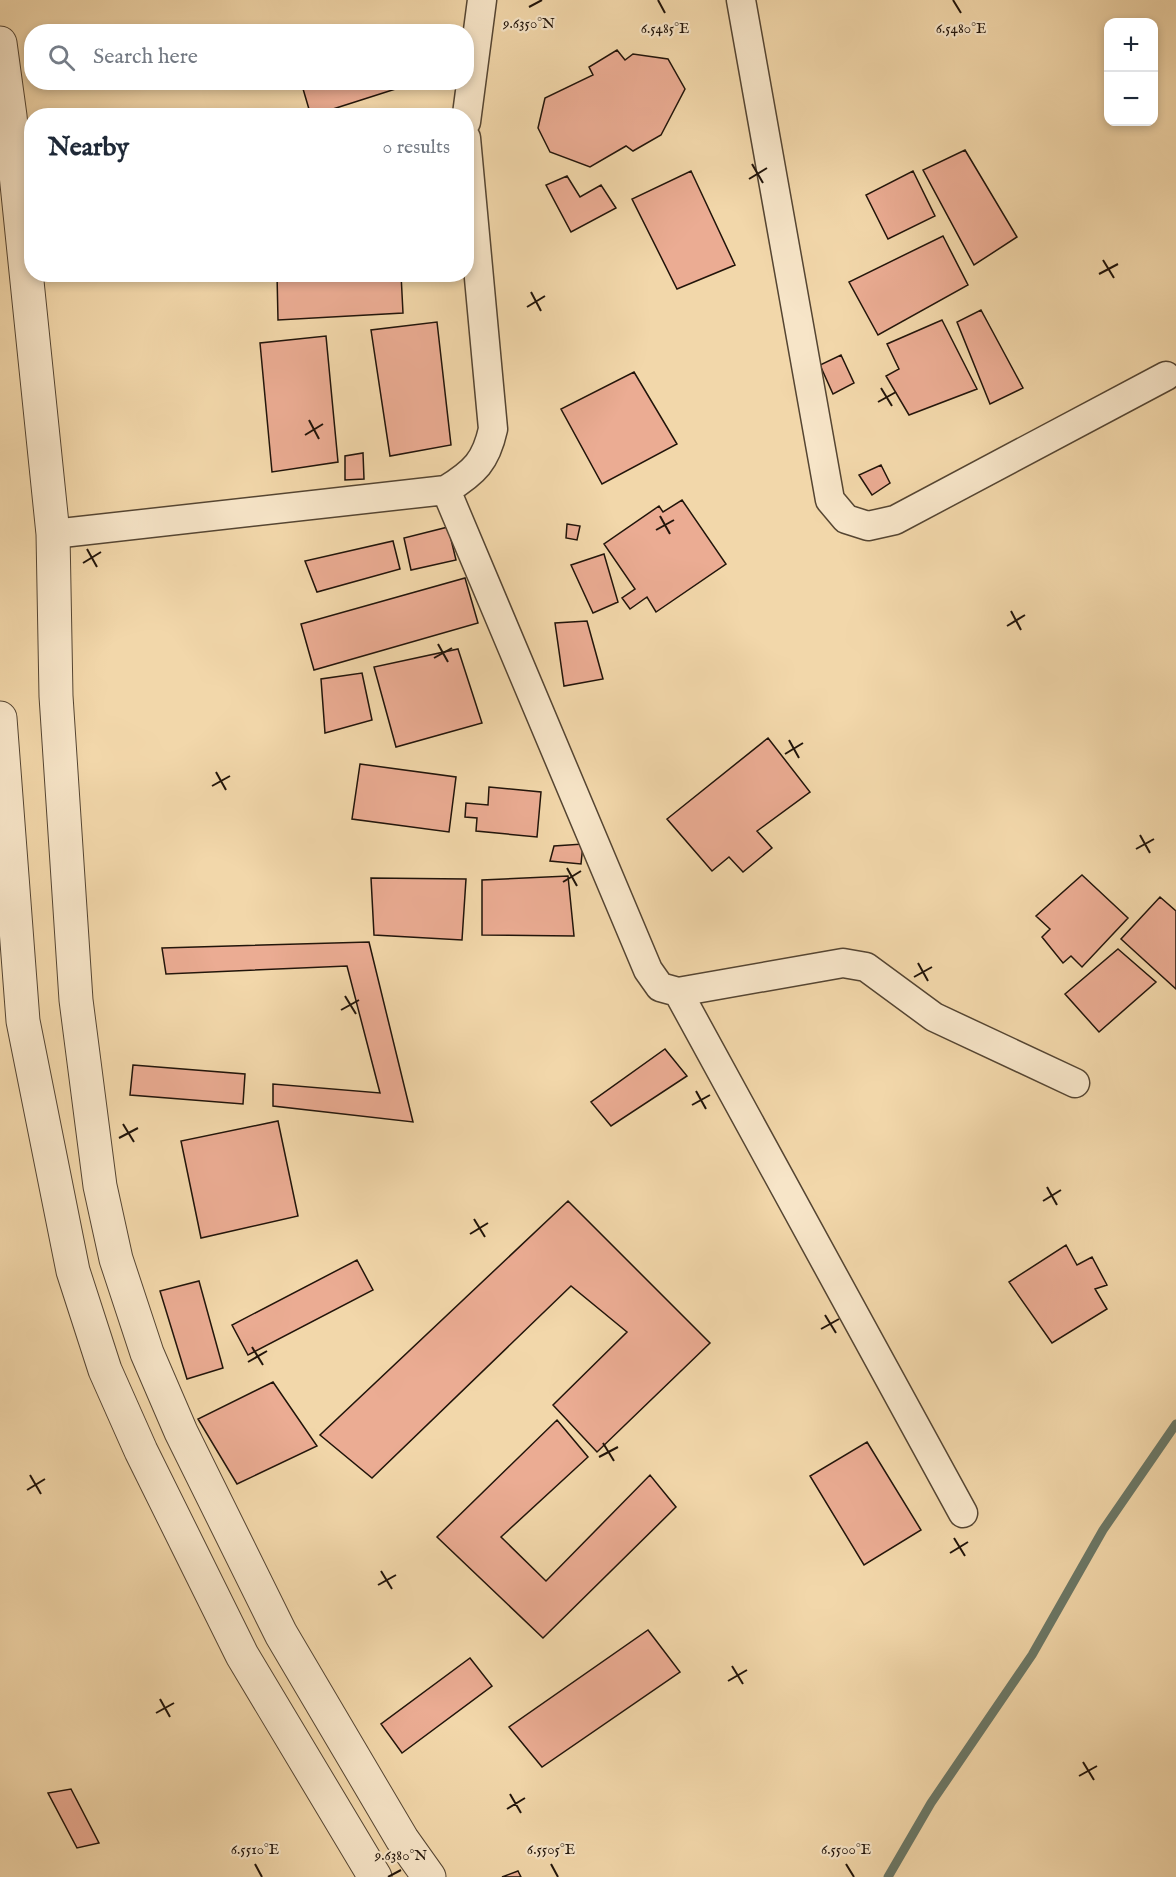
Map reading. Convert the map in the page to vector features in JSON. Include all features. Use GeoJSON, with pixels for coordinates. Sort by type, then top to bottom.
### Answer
{"type":"FeatureCollection","features":[{"type":"Feature","properties":{"kind":"street"},"geometry":{"type":"LineString","coordinates":[[474,61],[482,0]]}},
{"type":"Feature","properties":{"kind":"street"},"geometry":{"type":"LineString","coordinates":[[741,0],[830,500],[846,519],[868,526],[894,520],[1166,376]]}},
{"type":"Feature","properties":{"kind":"street"},"geometry":{"type":"LineString","coordinates":[[0,43],[24,252]]}},
{"type":"Feature","properties":{"kind":"street"},"geometry":{"type":"LineString","coordinates":[[468,108],[470,90]]}},
{"type":"Feature","properties":{"kind":"street"},"geometry":{"type":"LineString","coordinates":[[53,534],[446,490],[468,477],[488,451],[493,429],[474,224]]}},
{"type":"Feature","properties":{"kind":"street"},"geometry":{"type":"LineString","coordinates":[[27,282],[53,534],[56,696],[76,1000],[100,1186],[116,1259],[147,1353],[181,1432],[281,1634],[402,1839],[429,1877]]}},
{"type":"Feature","properties":{"kind":"street"},"geometry":{"type":"LineString","coordinates":[[446,490],[648,970],[660,987],[678,992],[843,963],[866,967],[934,1017],[1075,1083]]}},
{"type":"Feature","properties":{"kind":"street"},"geometry":{"type":"LineString","coordinates":[[0,718],[22,1021],[73,1271],[105,1370],[141,1450],[232,1635],[265,1695],[375,1877]]}},
{"type":"Feature","properties":{"kind":"street"},"geometry":{"type":"LineString","coordinates":[[678,992],[963,1513]]}},
{"type":"Feature","properties":{"kind":"building"},"geometry":{"type":"Polygon","coordinates":[[[617,50],[625,60],[633,54],[668,59],[685,89],[661,135],[633,151],[626,146],[590,167],[550,152],[538,128],[545,98],[593,75],[589,67],[617,50]]]}},
{"type":"Feature","properties":{"kind":"building"},"geometry":{"type":"Polygon","coordinates":[[[303,90],[392,90],[336,108],[309,108],[303,90]]]}},
{"type":"Feature","properties":{"kind":"building"},"geometry":{"type":"Polygon","coordinates":[[[965,150],[1017,237],[974,265],[923,170],[965,150]]]}},
{"type":"Feature","properties":{"kind":"building"},"geometry":{"type":"Polygon","coordinates":[[[691,171],[735,265],[677,289],[632,199],[691,171]]]}},
{"type":"Feature","properties":{"kind":"building"},"geometry":{"type":"Polygon","coordinates":[[[913,171],[935,216],[888,239],[866,195],[913,171]]]}},
{"type":"Feature","properties":{"kind":"building"},"geometry":{"type":"Polygon","coordinates":[[[567,176],[580,197],[601,185],[616,208],[571,232],[546,185],[567,176]]]}},
{"type":"Feature","properties":{"kind":"building"},"geometry":{"type":"Polygon","coordinates":[[[943,236],[968,285],[878,335],[849,282],[943,236]]]}},
{"type":"Feature","properties":{"kind":"building"},"geometry":{"type":"Polygon","coordinates":[[[277,282],[401,282],[403,313],[278,320],[277,282]]]}},
{"type":"Feature","properties":{"kind":"building"},"geometry":{"type":"Polygon","coordinates":[[[981,310],[1023,388],[990,404],[957,322],[981,310]]]}},
{"type":"Feature","properties":{"kind":"building"},"geometry":{"type":"Polygon","coordinates":[[[942,320],[977,389],[909,415],[886,376],[899,369],[887,344],[942,320]]]}},
{"type":"Feature","properties":{"kind":"building"},"geometry":{"type":"Polygon","coordinates":[[[437,322],[451,445],[390,456],[371,330],[437,322]]]}},
{"type":"Feature","properties":{"kind":"building"},"geometry":{"type":"Polygon","coordinates":[[[326,336],[338,462],[272,472],[260,343],[326,336]]]}},
{"type":"Feature","properties":{"kind":"building"},"geometry":{"type":"Polygon","coordinates":[[[841,355],[854,383],[833,394],[820,365],[841,355]]]}},
{"type":"Feature","properties":{"kind":"building"},"geometry":{"type":"Polygon","coordinates":[[[634,372],[677,444],[602,484],[561,409],[634,372]]]}},
{"type":"Feature","properties":{"kind":"building"},"geometry":{"type":"Polygon","coordinates":[[[363,453],[364,479],[345,480],[345,456],[363,453]]]}},
{"type":"Feature","properties":{"kind":"building"},"geometry":{"type":"Polygon","coordinates":[[[881,465],[890,483],[872,495],[859,475],[881,465]]]}},
{"type":"Feature","properties":{"kind":"building"},"geometry":{"type":"Polygon","coordinates":[[[682,500],[726,564],[656,612],[647,597],[630,609],[622,598],[635,589],[604,544],[659,506],[663,512],[682,500]]]}},
{"type":"Feature","properties":{"kind":"building"},"geometry":{"type":"Polygon","coordinates":[[[567,524],[580,526],[577,540],[566,538],[567,524]]]}},
{"type":"Feature","properties":{"kind":"building"},"geometry":{"type":"Polygon","coordinates":[[[448,527],[456,560],[411,570],[404,538],[448,527]]]}},
{"type":"Feature","properties":{"kind":"building"},"geometry":{"type":"Polygon","coordinates":[[[393,541],[400,569],[317,592],[305,561],[393,541]]]}},
{"type":"Feature","properties":{"kind":"building"},"geometry":{"type":"Polygon","coordinates":[[[604,554],[618,602],[593,613],[571,565],[604,554]]]}},
{"type":"Feature","properties":{"kind":"building"},"geometry":{"type":"Polygon","coordinates":[[[465,578],[478,623],[314,670],[301,624],[465,578]]]}},
{"type":"Feature","properties":{"kind":"building"},"geometry":{"type":"Polygon","coordinates":[[[587,621],[603,679],[564,686],[555,623],[587,621]]]}},
{"type":"Feature","properties":{"kind":"building"},"geometry":{"type":"Polygon","coordinates":[[[458,649],[482,723],[396,747],[374,667],[458,649]]]}},
{"type":"Feature","properties":{"kind":"building"},"geometry":{"type":"Polygon","coordinates":[[[362,673],[372,720],[325,733],[321,679],[362,673]]]}},
{"type":"Feature","properties":{"kind":"building"},"geometry":{"type":"Polygon","coordinates":[[[768,738],[810,792],[757,831],[772,848],[743,872],[729,857],[712,871],[667,819],[768,738]]]}},
{"type":"Feature","properties":{"kind":"building"},"geometry":{"type":"Polygon","coordinates":[[[360,764],[456,777],[449,832],[352,819],[360,764]]]}},
{"type":"Feature","properties":{"kind":"building"},"geometry":{"type":"Polygon","coordinates":[[[489,787],[541,792],[537,837],[476,831],[477,818],[465,817],[466,803],[488,805],[489,787]]]}},
{"type":"Feature","properties":{"kind":"building"},"geometry":{"type":"Polygon","coordinates":[[[583,844],[581,864],[550,861],[554,846],[583,844]]]}},
{"type":"Feature","properties":{"kind":"building"},"geometry":{"type":"Polygon","coordinates":[[[1082,875],[1128,918],[1082,967],[1071,956],[1063,963],[1042,937],[1050,929],[1036,916],[1082,875]]]}},
{"type":"Feature","properties":{"kind":"building"},"geometry":{"type":"Polygon","coordinates":[[[568,876],[574,936],[482,935],[482,880],[568,876]]]}},
{"type":"Feature","properties":{"kind":"building"},"geometry":{"type":"Polygon","coordinates":[[[371,878],[466,879],[462,940],[374,935],[371,878]]]}},
{"type":"Feature","properties":{"kind":"building"},"geometry":{"type":"Polygon","coordinates":[[[1160,897],[1176,911],[1176,989],[1121,939],[1160,897]]]}},
{"type":"Feature","properties":{"kind":"building"},"geometry":{"type":"Polygon","coordinates":[[[369,942],[413,1122],[273,1106],[273,1084],[380,1093],[347,966],[166,974],[162,948],[369,942]]]}},
{"type":"Feature","properties":{"kind":"building"},"geometry":{"type":"Polygon","coordinates":[[[1118,949],[1156,982],[1099,1032],[1065,994],[1118,949]]]}},
{"type":"Feature","properties":{"kind":"building"},"geometry":{"type":"Polygon","coordinates":[[[665,1049],[687,1076],[611,1126],[591,1102],[665,1049]]]}},
{"type":"Feature","properties":{"kind":"building"},"geometry":{"type":"Polygon","coordinates":[[[133,1065],[245,1074],[243,1104],[130,1095],[133,1065]]]}},
{"type":"Feature","properties":{"kind":"building"},"geometry":{"type":"Polygon","coordinates":[[[278,1121],[298,1216],[201,1238],[181,1141],[278,1121]]]}},
{"type":"Feature","properties":{"kind":"building"},"geometry":{"type":"Polygon","coordinates":[[[568,1201],[710,1343],[597,1452],[553,1405],[627,1332],[571,1286],[372,1478],[320,1435],[568,1201]]]}},
{"type":"Feature","properties":{"kind":"building"},"geometry":{"type":"Polygon","coordinates":[[[1066,1245],[1077,1265],[1092,1257],[1107,1285],[1095,1289],[1107,1309],[1052,1343],[1009,1282],[1066,1245]]]}},
{"type":"Feature","properties":{"kind":"building"},"geometry":{"type":"Polygon","coordinates":[[[357,1260],[373,1290],[248,1355],[232,1325],[357,1260]]]}},
{"type":"Feature","properties":{"kind":"building"},"geometry":{"type":"Polygon","coordinates":[[[199,1281],[223,1368],[187,1379],[160,1291],[199,1281]]]}},
{"type":"Feature","properties":{"kind":"building"},"geometry":{"type":"Polygon","coordinates":[[[273,1382],[317,1446],[237,1484],[198,1419],[273,1382]]]}},
{"type":"Feature","properties":{"kind":"building"},"geometry":{"type":"Polygon","coordinates":[[[557,1420],[588,1457],[501,1537],[546,1581],[650,1475],[676,1507],[543,1638],[437,1537],[557,1420]]]}},
{"type":"Feature","properties":{"kind":"building"},"geometry":{"type":"Polygon","coordinates":[[[867,1442],[921,1530],[864,1565],[810,1476],[867,1442]]]}},
{"type":"Feature","properties":{"kind":"building"},"geometry":{"type":"Polygon","coordinates":[[[648,1630],[680,1672],[542,1767],[509,1727],[648,1630]]]}},
{"type":"Feature","properties":{"kind":"building"},"geometry":{"type":"Polygon","coordinates":[[[470,1658],[492,1686],[402,1753],[381,1724],[470,1658]]]}},
{"type":"Feature","properties":{"kind":"building"},"geometry":{"type":"Polygon","coordinates":[[[71,1789],[99,1843],[77,1848],[48,1793],[71,1789]]]}},
{"type":"Feature","properties":{"kind":"building"},"geometry":{"type":"Polygon","coordinates":[[[518,1871],[521,1877],[502,1877],[518,1871]]]}},
{"type":"Feature","properties":{"kind":"waterway"},"geometry":{"type":"LineString","coordinates":[[888,1877],[931,1803],[1032,1655],[1103,1530],[1176,1424]]}}]}
